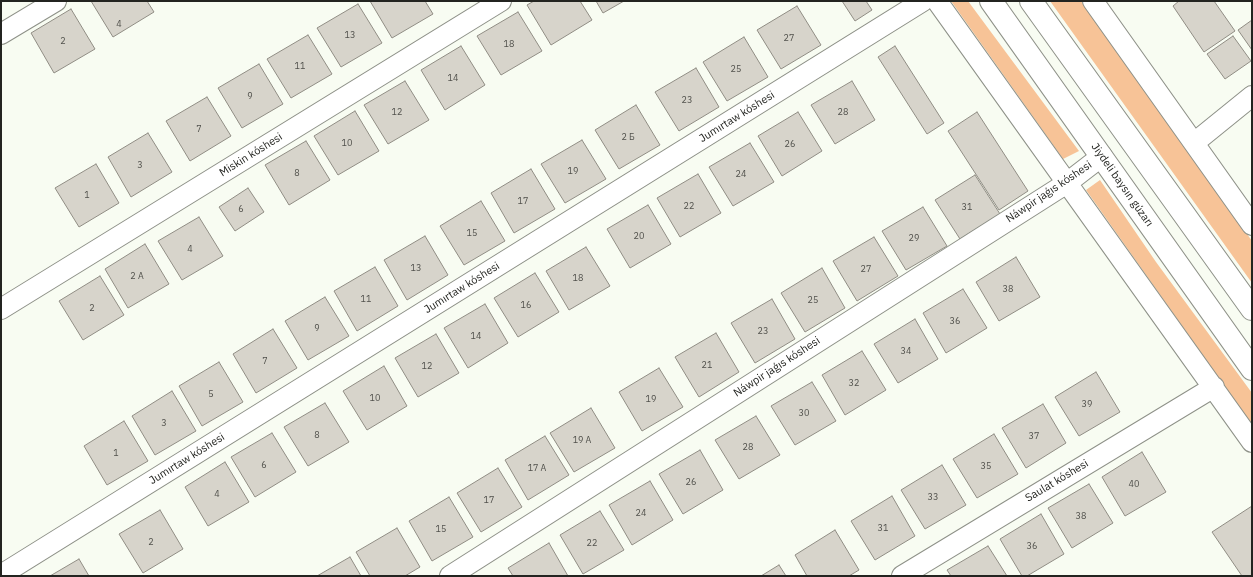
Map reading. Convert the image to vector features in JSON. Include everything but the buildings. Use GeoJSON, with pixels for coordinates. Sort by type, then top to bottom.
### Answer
{"type":"FeatureCollection","features":[{"type":"Feature","properties":{"kind":"main road","name":"Jiydeli baysın gúzarı"},"geometry":{"type":"LineString","coordinates":[[991,1],[1252,369]]}},
{"type":"Feature","properties":{"kind":"main road"},"geometry":{"type":"LineString","coordinates":[[1032,1],[1252,309]]}},
{"type":"Feature","properties":{"kind":"street"},"geometry":{"type":"LineString","coordinates":[[1,34],[56,1]]}},
{"type":"Feature","properties":{"kind":"street","name":"Miskin kóshesi"},"geometry":{"type":"LineString","coordinates":[[1,310],[501,1]]}},
{"type":"Feature","properties":{"kind":"street","name":"Jumırtaw kóshesi"},"geometry":{"type":"LineString","coordinates":[[1,574],[923,1]]}},
{"type":"Feature","properties":{"kind":"street"},"geometry":{"type":"LineString","coordinates":[[937,1],[1252,442]]}},
{"type":"Feature","properties":{"kind":"street"},"geometry":{"type":"LineString","coordinates":[[1094,1],[1252,225]]}},
{"type":"Feature","properties":{"kind":"street"},"geometry":{"type":"LineString","coordinates":[[1194,143],[1252,96]]}},
{"type":"Feature","properties":{"kind":"street","name":"Náwpir jaǵıs kóshesi"},"geometry":{"type":"LineString","coordinates":[[450,576],[1067,183],[1102,156]]}},
{"type":"Feature","properties":{"kind":"street","name":"Saulat kóshesi"},"geometry":{"type":"LineString","coordinates":[[902,576],[1214,387]]}},
{"type":"Feature","properties":{"kind":"shaded area"},"geometry":{"type":"Polygon","coordinates":[[[951,1],[968,1],[1079,151],[1063,159],[951,1]]]}},
{"type":"Feature","properties":{"kind":"shaded area"},"geometry":{"type":"Polygon","coordinates":[[[1050,1],[1081,1],[1252,241],[1252,283],[1050,1]]]}},
{"type":"Feature","properties":{"kind":"shaded area"},"geometry":{"type":"Polygon","coordinates":[[[1100,180],[1156,262],[1252,393],[1252,425],[1086,190],[1100,180]]]}}]}
